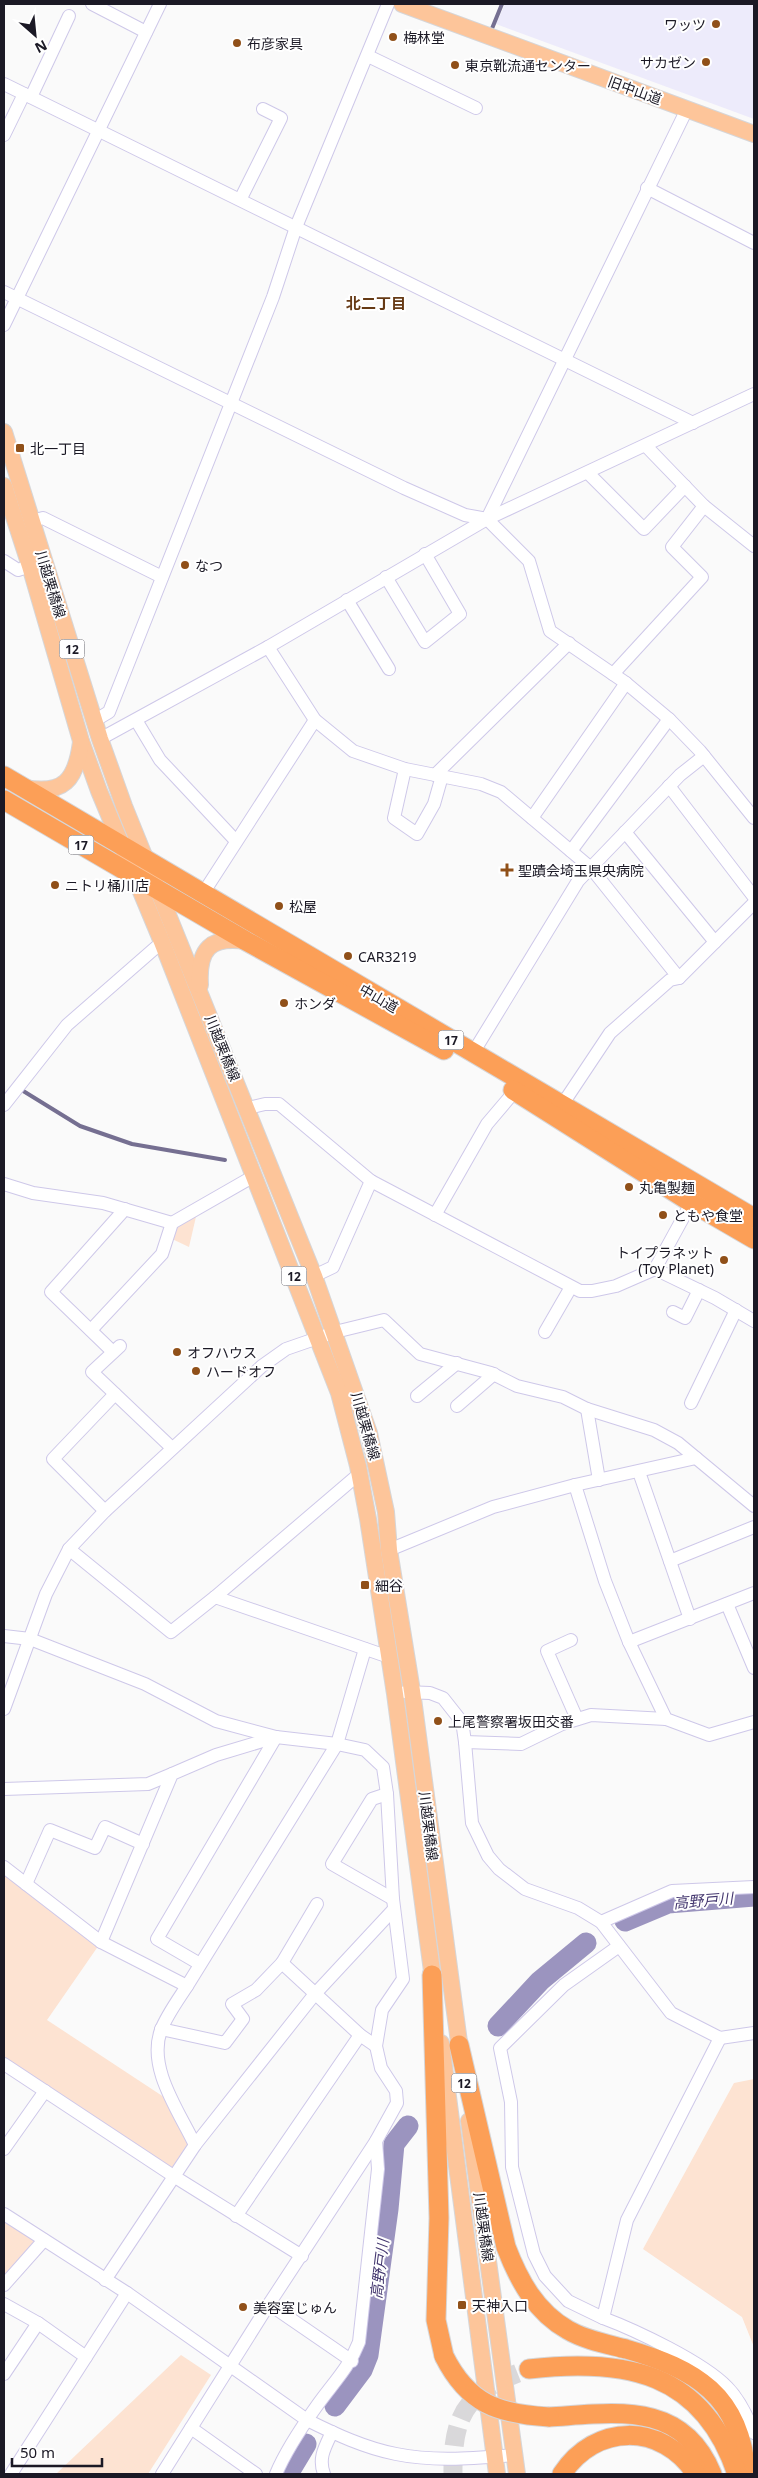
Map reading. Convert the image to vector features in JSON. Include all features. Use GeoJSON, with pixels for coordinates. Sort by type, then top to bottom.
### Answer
{"type":"FeatureCollection","features":[{"type":"Feature","properties":{"kind":"highway","name":"中山道"},"geometry":{"type":"LineString","coordinates":[[10,783],[122,847],[159,890],[246,941],[483,1071],[692,1203],[754,1239]]}},
{"type":"Feature","properties":{"kind":"highway","name":"中山道"},"geometry":{"type":"LineString","coordinates":[[4,800],[141,869],[202,894],[701,1185],[754,1218]]}},
{"type":"Feature","properties":{"kind":"highway"},"geometry":{"type":"LineString","coordinates":[[432,1975],[439,2218],[436,2320],[444,2356],[452,2373],[464,2388],[480,2401],[500,2410],[525,2416],[549,2417],[625,2412],[649,2416],[672,2425],[689,2436],[705,2455],[712,2474]]}},
{"type":"Feature","properties":{"kind":"highway"},"geometry":{"type":"LineString","coordinates":[[459,2045],[506,2247],[522,2282],[548,2316],[569,2331],[661,2359],[689,2372],[710,2388],[727,2410],[739,2434],[745,2458],[746,2474]]}},
{"type":"Feature","properties":{"kind":"highway"},"geometry":{"type":"LineString","coordinates":[[529,2369],[565,2365],[598,2365],[631,2371],[662,2381],[683,2393],[700,2408],[715,2426],[729,2450],[737,2474]]}},
{"type":"Feature","properties":{"kind":"highway"},"geometry":{"type":"LineString","coordinates":[[562,2474],[570,2461],[586,2448],[602,2439],[621,2435],[641,2436],[659,2442],[676,2452],[696,2474]]}},
{"type":"Feature","properties":{"kind":"main road","name":"旧中山道"},"geometry":{"type":"LineString","coordinates":[[402,4],[754,134]]}},
{"type":"Feature","properties":{"kind":"main road","name":"川越栗橋線"},"geometry":{"type":"LineString","coordinates":[[4,432],[141,869],[162,942],[339,1394],[359,1474],[394,1694],[497,2474]]}},
{"type":"Feature","properties":{"kind":"main road","name":"川越栗橋線"},"geometry":{"type":"LineString","coordinates":[[4,486],[82,741],[122,847]]}},
{"type":"Feature","properties":{"kind":"main road"},"geometry":{"type":"LineString","coordinates":[[10,783],[39,790],[61,786],[70,779],[76,768],[82,741]]}},
{"type":"Feature","properties":{"kind":"main road","name":"川越栗橋線"},"geometry":{"type":"LineString","coordinates":[[159,890],[314,1276],[363,1416],[378,1469],[412,1692],[517,2474]]}},
{"type":"Feature","properties":{"kind":"main road"},"geometry":{"type":"LineString","coordinates":[[200,991],[199,972],[206,950],[212,944],[222,940],[246,941]]}},
{"type":"Feature","properties":{"kind":"street"},"geometry":{"type":"LineString","coordinates":[[92,4],[146,32]]}},
{"type":"Feature","properties":{"kind":"street"},"geometry":{"type":"LineString","coordinates":[[4,325],[160,4]]}},
{"type":"Feature","properties":{"kind":"street"},"geometry":{"type":"LineString","coordinates":[[94,721],[109,712],[273,297],[296,227],[388,4]]}},
{"type":"Feature","properties":{"kind":"street"},"geometry":{"type":"LineString","coordinates":[[4,135],[28,95],[69,16]]}},
{"type":"Feature","properties":{"kind":"street"},"geometry":{"type":"LineString","coordinates":[[368,56],[476,108]]}},
{"type":"Feature","properties":{"kind":"street"},"geometry":{"type":"LineString","coordinates":[[4,84],[240,198],[266,214],[565,357],[694,423]]}},
{"type":"Feature","properties":{"kind":"street"},"geometry":{"type":"LineString","coordinates":[[240,198],[281,118],[263,109]]}},
{"type":"Feature","properties":{"kind":"street"},"geometry":{"type":"LineString","coordinates":[[487,519],[687,109]]}},
{"type":"Feature","properties":{"kind":"street"},"geometry":{"type":"LineString","coordinates":[[647,188],[754,243]]}},
{"type":"Feature","properties":{"kind":"street"},"geometry":{"type":"LineString","coordinates":[[4,292],[404,488],[465,514],[487,519],[529,561],[550,631],[626,683],[669,719],[704,756],[754,818]]}},
{"type":"Feature","properties":{"kind":"street"},"geometry":{"type":"LineString","coordinates":[[100,739],[268,647],[487,519],[588,474],[754,394]]}},
{"type":"Feature","properties":{"kind":"street"},"geometry":{"type":"LineString","coordinates":[[646,446],[704,506],[754,546]]}},
{"type":"Feature","properties":{"kind":"street"},"geometry":{"type":"LineString","coordinates":[[588,474],[644,529],[685,486]]}},
{"type":"Feature","properties":{"kind":"street"},"geometry":{"type":"LineString","coordinates":[[613,674],[702,577],[672,547],[704,506]]}},
{"type":"Feature","properties":{"kind":"street"},"geometry":{"type":"LineString","coordinates":[[32,522],[43,518],[162,577]]}},
{"type":"Feature","properties":{"kind":"street"},"geometry":{"type":"LineString","coordinates":[[386,577],[425,642],[460,614],[425,554]]}},
{"type":"Feature","properties":{"kind":"street"},"geometry":{"type":"LineString","coordinates":[[4,561],[18,570],[30,566]]}},
{"type":"Feature","properties":{"kind":"street"},"geometry":{"type":"LineString","coordinates":[[347,600],[389,669]]}},
{"type":"Feature","properties":{"kind":"street"},"geometry":{"type":"LineString","coordinates":[[406,769],[394,818],[417,834],[434,804],[439,775],[569,643]]}},
{"type":"Feature","properties":{"kind":"street"},"geometry":{"type":"LineString","coordinates":[[268,647],[315,720],[353,751],[406,769],[481,784],[502,792],[590,868],[679,978]]}},
{"type":"Feature","properties":{"kind":"street"},"geometry":{"type":"LineString","coordinates":[[532,818],[626,683]]}},
{"type":"Feature","properties":{"kind":"street"},"geometry":{"type":"LineString","coordinates":[[571,851],[669,719]]}},
{"type":"Feature","properties":{"kind":"street"},"geometry":{"type":"LineString","coordinates":[[136,720],[160,760],[236,841]]}},
{"type":"Feature","properties":{"kind":"street"},"geometry":{"type":"LineString","coordinates":[[202,894],[315,720]]}},
{"type":"Feature","properties":{"kind":"street"},"geometry":{"type":"LineString","coordinates":[[473,1053],[578,881],[669,786],[704,756]]}},
{"type":"Feature","properties":{"kind":"street"},"geometry":{"type":"LineString","coordinates":[[669,786],[754,897]]}},
{"type":"Feature","properties":{"kind":"street"},"geometry":{"type":"LineString","coordinates":[[625,832],[715,942]]}},
{"type":"Feature","properties":{"kind":"street"},"geometry":{"type":"LineString","coordinates":[[562,1105],[610,1033],[670,980],[679,978],[754,903]]}},
{"type":"Feature","properties":{"kind":"street"},"geometry":{"type":"LineString","coordinates":[[4,1105],[67,1025],[162,942]]}},
{"type":"Feature","properties":{"kind":"street"},"geometry":{"type":"LineString","coordinates":[[435,1216],[487,1124],[515,1091]]}},
{"type":"Feature","properties":{"kind":"street"},"geometry":{"type":"LineString","coordinates":[[248,1108],[265,1104],[279,1104],[371,1181],[580,1291],[592,1291],[616,1286],[655,1269],[701,1185]]}},
{"type":"Feature","properties":{"kind":"street"},"geometry":{"type":"LineString","coordinates":[[91,1330],[162,1254],[172,1223],[254,1176]]}},
{"type":"Feature","properties":{"kind":"street"},"geometry":{"type":"LineString","coordinates":[[314,1276],[333,1267],[371,1181]]}},
{"type":"Feature","properties":{"kind":"street"},"geometry":{"type":"LineString","coordinates":[[4,1184],[33,1193],[76,1198],[125,1209],[172,1223]]}},
{"type":"Feature","properties":{"kind":"street"},"geometry":{"type":"LineString","coordinates":[[125,1209],[51,1292],[91,1330],[117,1349],[92,1372],[172,1448]]}},
{"type":"Feature","properties":{"kind":"street"},"geometry":{"type":"LineString","coordinates":[[655,1269],[699,1290],[754,1321]]}},
{"type":"Feature","properties":{"kind":"street"},"geometry":{"type":"LineString","coordinates":[[545,1332],[571,1287]]}},
{"type":"Feature","properties":{"kind":"street"},"geometry":{"type":"LineString","coordinates":[[672,1312],[685,1318],[699,1290]]}},
{"type":"Feature","properties":{"kind":"street"},"geometry":{"type":"LineString","coordinates":[[690,1403],[736,1310]]}},
{"type":"Feature","properties":{"kind":"street"},"geometry":{"type":"LineString","coordinates":[[4,1709],[46,1594],[69,1549],[105,1511],[262,1366],[286,1349],[334,1332],[384,1320],[420,1354],[494,1374],[517,1386],[563,1397],[587,1409],[654,1430],[678,1443],[754,1506]]}},
{"type":"Feature","properties":{"kind":"street"},"geometry":{"type":"LineString","coordinates":[[417,1396],[457,1363]]}},
{"type":"Feature","properties":{"kind":"street"},"geometry":{"type":"LineString","coordinates":[[457,1406],[494,1374]]}},
{"type":"Feature","properties":{"kind":"street"},"geometry":{"type":"LineString","coordinates":[[105,1511],[53,1459],[115,1394]]}},
{"type":"Feature","properties":{"kind":"street"},"geometry":{"type":"LineString","coordinates":[[587,1409],[599,1480]]}},
{"type":"Feature","properties":{"kind":"street"},"geometry":{"type":"LineString","coordinates":[[389,1550],[493,1507],[575,1485],[696,1458]]}},
{"type":"Feature","properties":{"kind":"street"},"geometry":{"type":"LineString","coordinates":[[639,1472],[690,1618]]}},
{"type":"Feature","properties":{"kind":"street"},"geometry":{"type":"LineString","coordinates":[[69,1549],[171,1632],[215,1597],[359,1474]]}},
{"type":"Feature","properties":{"kind":"street"},"geometry":{"type":"LineString","coordinates":[[575,1485],[605,1581],[628,1642],[666,1719]]}},
{"type":"Feature","properties":{"kind":"street"},"geometry":{"type":"LineString","coordinates":[[670,1561],[754,1527]]}},
{"type":"Feature","properties":{"kind":"street"},"geometry":{"type":"LineString","coordinates":[[628,1642],[754,1593]]}},
{"type":"Feature","properties":{"kind":"street"},"geometry":{"type":"LineString","coordinates":[[215,1597],[388,1657]]}},
{"type":"Feature","properties":{"kind":"street"},"geometry":{"type":"LineString","coordinates":[[727,1604],[754,1668]]}},
{"type":"Feature","properties":{"kind":"street"},"geometry":{"type":"LineString","coordinates":[[4,1636],[30,1639],[145,1684],[216,1721],[276,1737],[337,1744],[365,1750],[383,1767],[387,1794],[393,1904],[403,1979],[382,2010],[376,2046],[381,2068],[396,2091],[397,2103],[376,2141],[302,2256],[268,2304],[162,2474]]}},
{"type":"Feature","properties":{"kind":"street"},"geometry":{"type":"LineString","coordinates":[[571,1640],[547,1651],[577,1719]]}},
{"type":"Feature","properties":{"kind":"street"},"geometry":{"type":"LineString","coordinates":[[195,2145],[159,2069],[158,2044],[161,2029],[337,1744],[364,1648]]}},
{"type":"Feature","properties":{"kind":"street"},"geometry":{"type":"LineString","coordinates":[[394,1694],[430,1693],[442,1698],[458,1717],[463,1728],[465,1742],[472,1823],[488,1856],[504,1874],[525,1889],[578,1908],[601,1922],[670,2013],[720,2038],[754,2033]]}},
{"type":"Feature","properties":{"kind":"street"},"geometry":{"type":"LineString","coordinates":[[465,1742],[521,1744],[562,1724],[591,1715],[666,1719],[709,1735],[754,1722]]}},
{"type":"Feature","properties":{"kind":"street"},"geometry":{"type":"LineString","coordinates":[[4,1789],[148,1784],[216,1755],[276,1737]]}},
{"type":"Feature","properties":{"kind":"street"},"geometry":{"type":"LineString","coordinates":[[200,1964],[157,1939],[276,1737]]}},
{"type":"Feature","properties":{"kind":"street"},"geometry":{"type":"LineString","coordinates":[[101,1942],[172,1774]]}},
{"type":"Feature","properties":{"kind":"street"},"geometry":{"type":"LineString","coordinates":[[387,1794],[372,1799],[332,1864],[393,1904]]}},
{"type":"Feature","properties":{"kind":"street"},"geometry":{"type":"LineString","coordinates":[[26,1884],[50,1830],[95,1848],[104,1827],[143,1844]]}},
{"type":"Feature","properties":{"kind":"street"},"geometry":{"type":"LineString","coordinates":[[4,1867],[101,1942],[187,1986]]}},
{"type":"Feature","properties":{"kind":"street"},"geometry":{"type":"LineString","coordinates":[[601,1922],[672,1891],[754,1887]]}},
{"type":"Feature","properties":{"kind":"street"},"geometry":{"type":"LineString","coordinates":[[161,2029],[225,2043],[243,2019],[232,2004],[256,1990],[282,1963],[316,1904]]}},
{"type":"Feature","properties":{"kind":"street"},"geometry":{"type":"LineString","coordinates":[[105,2280],[195,2145],[314,1995],[393,1904]]}},
{"type":"Feature","properties":{"kind":"street"},"geometry":{"type":"LineString","coordinates":[[619,1946],[564,1985],[500,2048],[510,2102],[512,2167],[534,2254],[545,2276],[568,2300],[603,2318],[621,2324],[699,2366],[727,2387],[754,2433]]}},
{"type":"Feature","properties":{"kind":"street"},"geometry":{"type":"LineString","coordinates":[[282,1963],[314,1995],[360,2035],[376,2046]]}},
{"type":"Feature","properties":{"kind":"street"},"geometry":{"type":"LineString","coordinates":[[236,2216],[360,2035]]}},
{"type":"Feature","properties":{"kind":"street"},"geometry":{"type":"LineString","coordinates":[[603,2318],[627,2220],[720,2038]]}},
{"type":"Feature","properties":{"kind":"street"},"geometry":{"type":"LineString","coordinates":[[4,2064],[175,2177],[302,2256]]}},
{"type":"Feature","properties":{"kind":"street"},"geometry":{"type":"LineString","coordinates":[[4,2148],[45,2091]]}},
{"type":"Feature","properties":{"kind":"street"},"geometry":{"type":"LineString","coordinates":[[276,2474],[284,2456],[307,2420],[352,2361],[359,2342],[378,2169],[376,2141]]}},
{"type":"Feature","properties":{"kind":"street"},"geometry":{"type":"LineString","coordinates":[[4,2214],[127,2294],[307,2420],[332,2432],[367,2446],[396,2454],[463,2459],[514,2455]]}},
{"type":"Feature","properties":{"kind":"street"},"geometry":{"type":"LineString","coordinates":[[4,2285],[44,2240]]}},
{"type":"Feature","properties":{"kind":"street"},"geometry":{"type":"LineString","coordinates":[[11,2474],[127,2294]]}},
{"type":"Feature","properties":{"kind":"street"},"geometry":{"type":"LineString","coordinates":[[4,2304],[38,2323],[86,2357]]}},
{"type":"Feature","properties":{"kind":"street"},"geometry":{"type":"LineString","coordinates":[[268,2304],[352,2361]]}},
{"type":"Feature","properties":{"kind":"street"},"geometry":{"type":"LineString","coordinates":[[4,2374],[38,2323]]}},
{"type":"Feature","properties":{"kind":"street"},"geometry":{"type":"LineString","coordinates":[[191,2428],[252,2473]]}},
{"type":"Feature","properties":{"kind":"street"},"geometry":{"type":"LineString","coordinates":[[324,2474],[321,2455],[332,2432]]}},
{"type":"Feature","properties":{"kind":"shaded area"},"geometry":{"type":"Polygon","coordinates":[[[505,4],[754,4],[754,119],[496,24],[505,4]]]}},
{"type":"Feature","properties":{"kind":"shaded area"},"geometry":{"type":"Polygon","coordinates":[[[198,1208],[189,1247],[170,1238],[172,1223],[198,1208]]]}},
{"type":"Feature","properties":{"kind":"shaded area"},"geometry":{"type":"Polygon","coordinates":[[[4,1867],[101,1942],[47,2020],[176,2105],[195,2145],[175,2177],[4,2057],[4,1867]]]}},
{"type":"Feature","properties":{"kind":"shaded area"},"geometry":{"type":"Polygon","coordinates":[[[754,2079],[754,2347],[742,2317],[643,2249],[734,2083],[754,2079]]]}},
{"type":"Feature","properties":{"kind":"shaded area"},"geometry":{"type":"Polygon","coordinates":[[[4,2214],[44,2240],[4,2285],[4,2214]]]}},
{"type":"Feature","properties":{"kind":"shaded area"},"geometry":{"type":"Polygon","coordinates":[[[181,2355],[211,2375],[148,2474],[56,2474],[181,2355]]]}},
{"type":"Feature","properties":{"kind":"waterway"},"geometry":{"type":"LineString","coordinates":[[491,31],[502,4]]}},
{"type":"Feature","properties":{"kind":"waterway"},"geometry":{"type":"LineString","coordinates":[[20,1089],[80,1126],[132,1144],[225,1160]]}},
{"type":"Feature","properties":{"kind":"waterway","name":"高野戸川"},"geometry":{"type":"LineString","coordinates":[[625,1921],[668,1903],[754,1896]]}},
{"type":"Feature","properties":{"kind":"waterway","name":"高野戸川"},"geometry":{"type":"LineString","coordinates":[[498,2026],[540,1981],[586,1943]]}},
{"type":"Feature","properties":{"kind":"waterway","name":"高野戸川"},"geometry":{"type":"LineString","coordinates":[[335,2406],[362,2370],[368,2355],[388,2209],[394,2144],[408,2126]]}},
{"type":"Feature","properties":{"kind":"waterway","name":"高野戸川"},"geometry":{"type":"LineString","coordinates":[[288,2474],[306,2444]]}},
{"type":"Feature","properties":{"kind":"tunnel"},"geometry":{"type":"LineString","coordinates":[[453,2474],[456,2434],[468,2405],[492,2385],[529,2369]]}},
{"type":"Feature","properties":{"kind":"place","name":"ワッツ"},"geometry":{"type":"Point","coordinates":[716,24]}},
{"type":"Feature","properties":{"kind":"place","name":"梅林堂"},"geometry":{"type":"Point","coordinates":[393,37]}},
{"type":"Feature","properties":{"kind":"place","name":"布彦家具"},"geometry":{"type":"Point","coordinates":[237,43]}},
{"type":"Feature","properties":{"kind":"place","name":"サカゼン"},"geometry":{"type":"Point","coordinates":[706,62]}},
{"type":"Feature","properties":{"kind":"place","name":"東京靴流通センター"},"geometry":{"type":"Point","coordinates":[455,65]}},
{"type":"Feature","properties":{"kind":"place","name":"北一丁目"},"geometry":{"type":"Point","coordinates":[20,448]}},
{"type":"Feature","properties":{"kind":"place","name":"なつ"},"geometry":{"type":"Point","coordinates":[185,565]}},
{"type":"Feature","properties":{"kind":"place","name":"聖蹟会埼玉県央病院"},"geometry":{"type":"Point","coordinates":[507,870]}},
{"type":"Feature","properties":{"kind":"place","name":"ニトリ桶川店"},"geometry":{"type":"Point","coordinates":[55,885]}},
{"type":"Feature","properties":{"kind":"place","name":"松屋"},"geometry":{"type":"Point","coordinates":[279,906]}},
{"type":"Feature","properties":{"kind":"place","name":"CAR3219"},"geometry":{"type":"Point","coordinates":[348,956]}},
{"type":"Feature","properties":{"kind":"place","name":"ホンダ"},"geometry":{"type":"Point","coordinates":[284,1003]}},
{"type":"Feature","properties":{"kind":"place","name":"丸亀製麺"},"geometry":{"type":"Point","coordinates":[629,1187]}},
{"type":"Feature","properties":{"kind":"place","name":"ともや食堂"},"geometry":{"type":"Point","coordinates":[663,1215]}},
{"type":"Feature","properties":{"kind":"place","name":"トイプラネット (Toy Planet)"},"geometry":{"type":"Point","coordinates":[724,1260]}},
{"type":"Feature","properties":{"kind":"place","name":"オフハウス"},"geometry":{"type":"Point","coordinates":[177,1352]}},
{"type":"Feature","properties":{"kind":"place","name":"ハードオフ"},"geometry":{"type":"Point","coordinates":[196,1371]}},
{"type":"Feature","properties":{"kind":"place","name":"細谷"},"geometry":{"type":"Point","coordinates":[365,1585]}},
{"type":"Feature","properties":{"kind":"place","name":"上尾警察署坂田交番"},"geometry":{"type":"Point","coordinates":[438,1721]}},
{"type":"Feature","properties":{"kind":"place","name":"天神入口"},"geometry":{"type":"Point","coordinates":[462,2305]}},
{"type":"Feature","properties":{"kind":"place","name":"美容室じゅん"},"geometry":{"type":"Point","coordinates":[243,2307]}},
{"type":"Feature","properties":{"kind":"district","name":"北二丁目"},"geometry":{"type":"Point","coordinates":[376,303]}}]}
